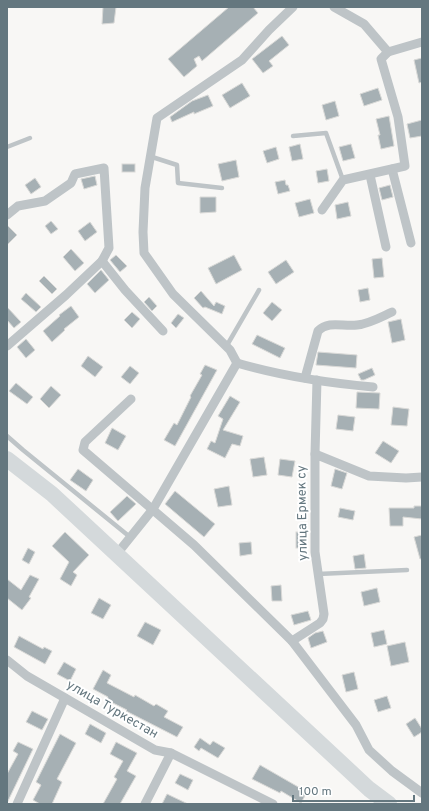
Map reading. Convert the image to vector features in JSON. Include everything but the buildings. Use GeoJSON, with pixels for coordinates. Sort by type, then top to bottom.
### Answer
{"type":"FeatureCollection","features":[{"type":"Feature","properties":{"kind":"highway"},"geometry":{"type":"LineString","coordinates":[[7,459],[52,494],[369,789],[389,804]]}},
{"type":"Feature","properties":{"kind":"street"},"geometry":{"type":"LineString","coordinates":[[293,7],[242,60],[157,118],[149,156],[145,188],[143,232],[144,253],[174,294],[230,350],[237,364],[264,371],[305,378],[373,387]]}},
{"type":"Feature","properties":{"kind":"street"},"geometry":{"type":"LineString","coordinates":[[334,7],[364,24],[388,52]]}},
{"type":"Feature","properties":{"kind":"street"},"geometry":{"type":"LineString","coordinates":[[322,210],[343,180],[405,166],[398,117],[382,59],[388,52],[422,42]]}},
{"type":"Feature","properties":{"kind":"street"},"geometry":{"type":"LineString","coordinates":[[7,215],[18,206],[45,201],[71,184],[75,174],[104,168],[109,248],[102,262],[7,346]]}},
{"type":"Feature","properties":{"kind":"street"},"geometry":{"type":"LineString","coordinates":[[392,169],[411,242]]}},
{"type":"Feature","properties":{"kind":"street"},"geometry":{"type":"LineString","coordinates":[[370,175],[386,247]]}},
{"type":"Feature","properties":{"kind":"street"},"geometry":{"type":"LineString","coordinates":[[102,262],[125,290],[163,331]]}},
{"type":"Feature","properties":{"kind":"street"},"geometry":{"type":"LineString","coordinates":[[305,378],[318,331],[323,326],[356,325],[370,322],[392,312]]}},
{"type":"Feature","properties":{"kind":"street"},"geometry":{"type":"LineString","coordinates":[[116,555],[153,510],[237,364]]}},
{"type":"Feature","properties":{"kind":"street"},"geometry":{"type":"LineString","coordinates":[[315,454],[317,380]]}},
{"type":"Feature","properties":{"kind":"street"},"geometry":{"type":"LineString","coordinates":[[131,399],[85,442],[83,450],[194,545],[292,641],[356,725],[370,750],[392,771],[422,793]]}},
{"type":"Feature","properties":{"kind":"street","name":"улица Ермек су"},"geometry":{"type":"LineString","coordinates":[[292,641],[320,623],[324,614],[316,552],[315,454],[369,476],[406,478],[422,477]]}},
{"type":"Feature","properties":{"kind":"street","name":"улица Туркестан"},"geometry":{"type":"LineString","coordinates":[[7,660],[27,676],[155,750],[172,752],[269,803]]}},
{"type":"Feature","properties":{"kind":"street"},"geometry":{"type":"LineString","coordinates":[[17,804],[65,698]]}},
{"type":"Feature","properties":{"kind":"street"},"geometry":{"type":"LineString","coordinates":[[145,804],[172,752]]}},
{"type":"Feature","properties":{"kind":"lane"},"geometry":{"type":"LineString","coordinates":[[293,136],[326,133],[343,180]]}},
{"type":"Feature","properties":{"kind":"lane"},"geometry":{"type":"LineString","coordinates":[[7,147],[30,138]]}},
{"type":"Feature","properties":{"kind":"lane"},"geometry":{"type":"LineString","coordinates":[[149,156],[177,165],[178,183],[222,188]]}},
{"type":"Feature","properties":{"kind":"lane"},"geometry":{"type":"LineString","coordinates":[[226,347],[258,290]]}},
{"type":"Feature","properties":{"kind":"lane"},"geometry":{"type":"LineString","coordinates":[[7,436],[28,455],[130,538]]}},
{"type":"Feature","properties":{"kind":"lane"},"geometry":{"type":"LineString","coordinates":[[318,574],[407,570]]}}]}
